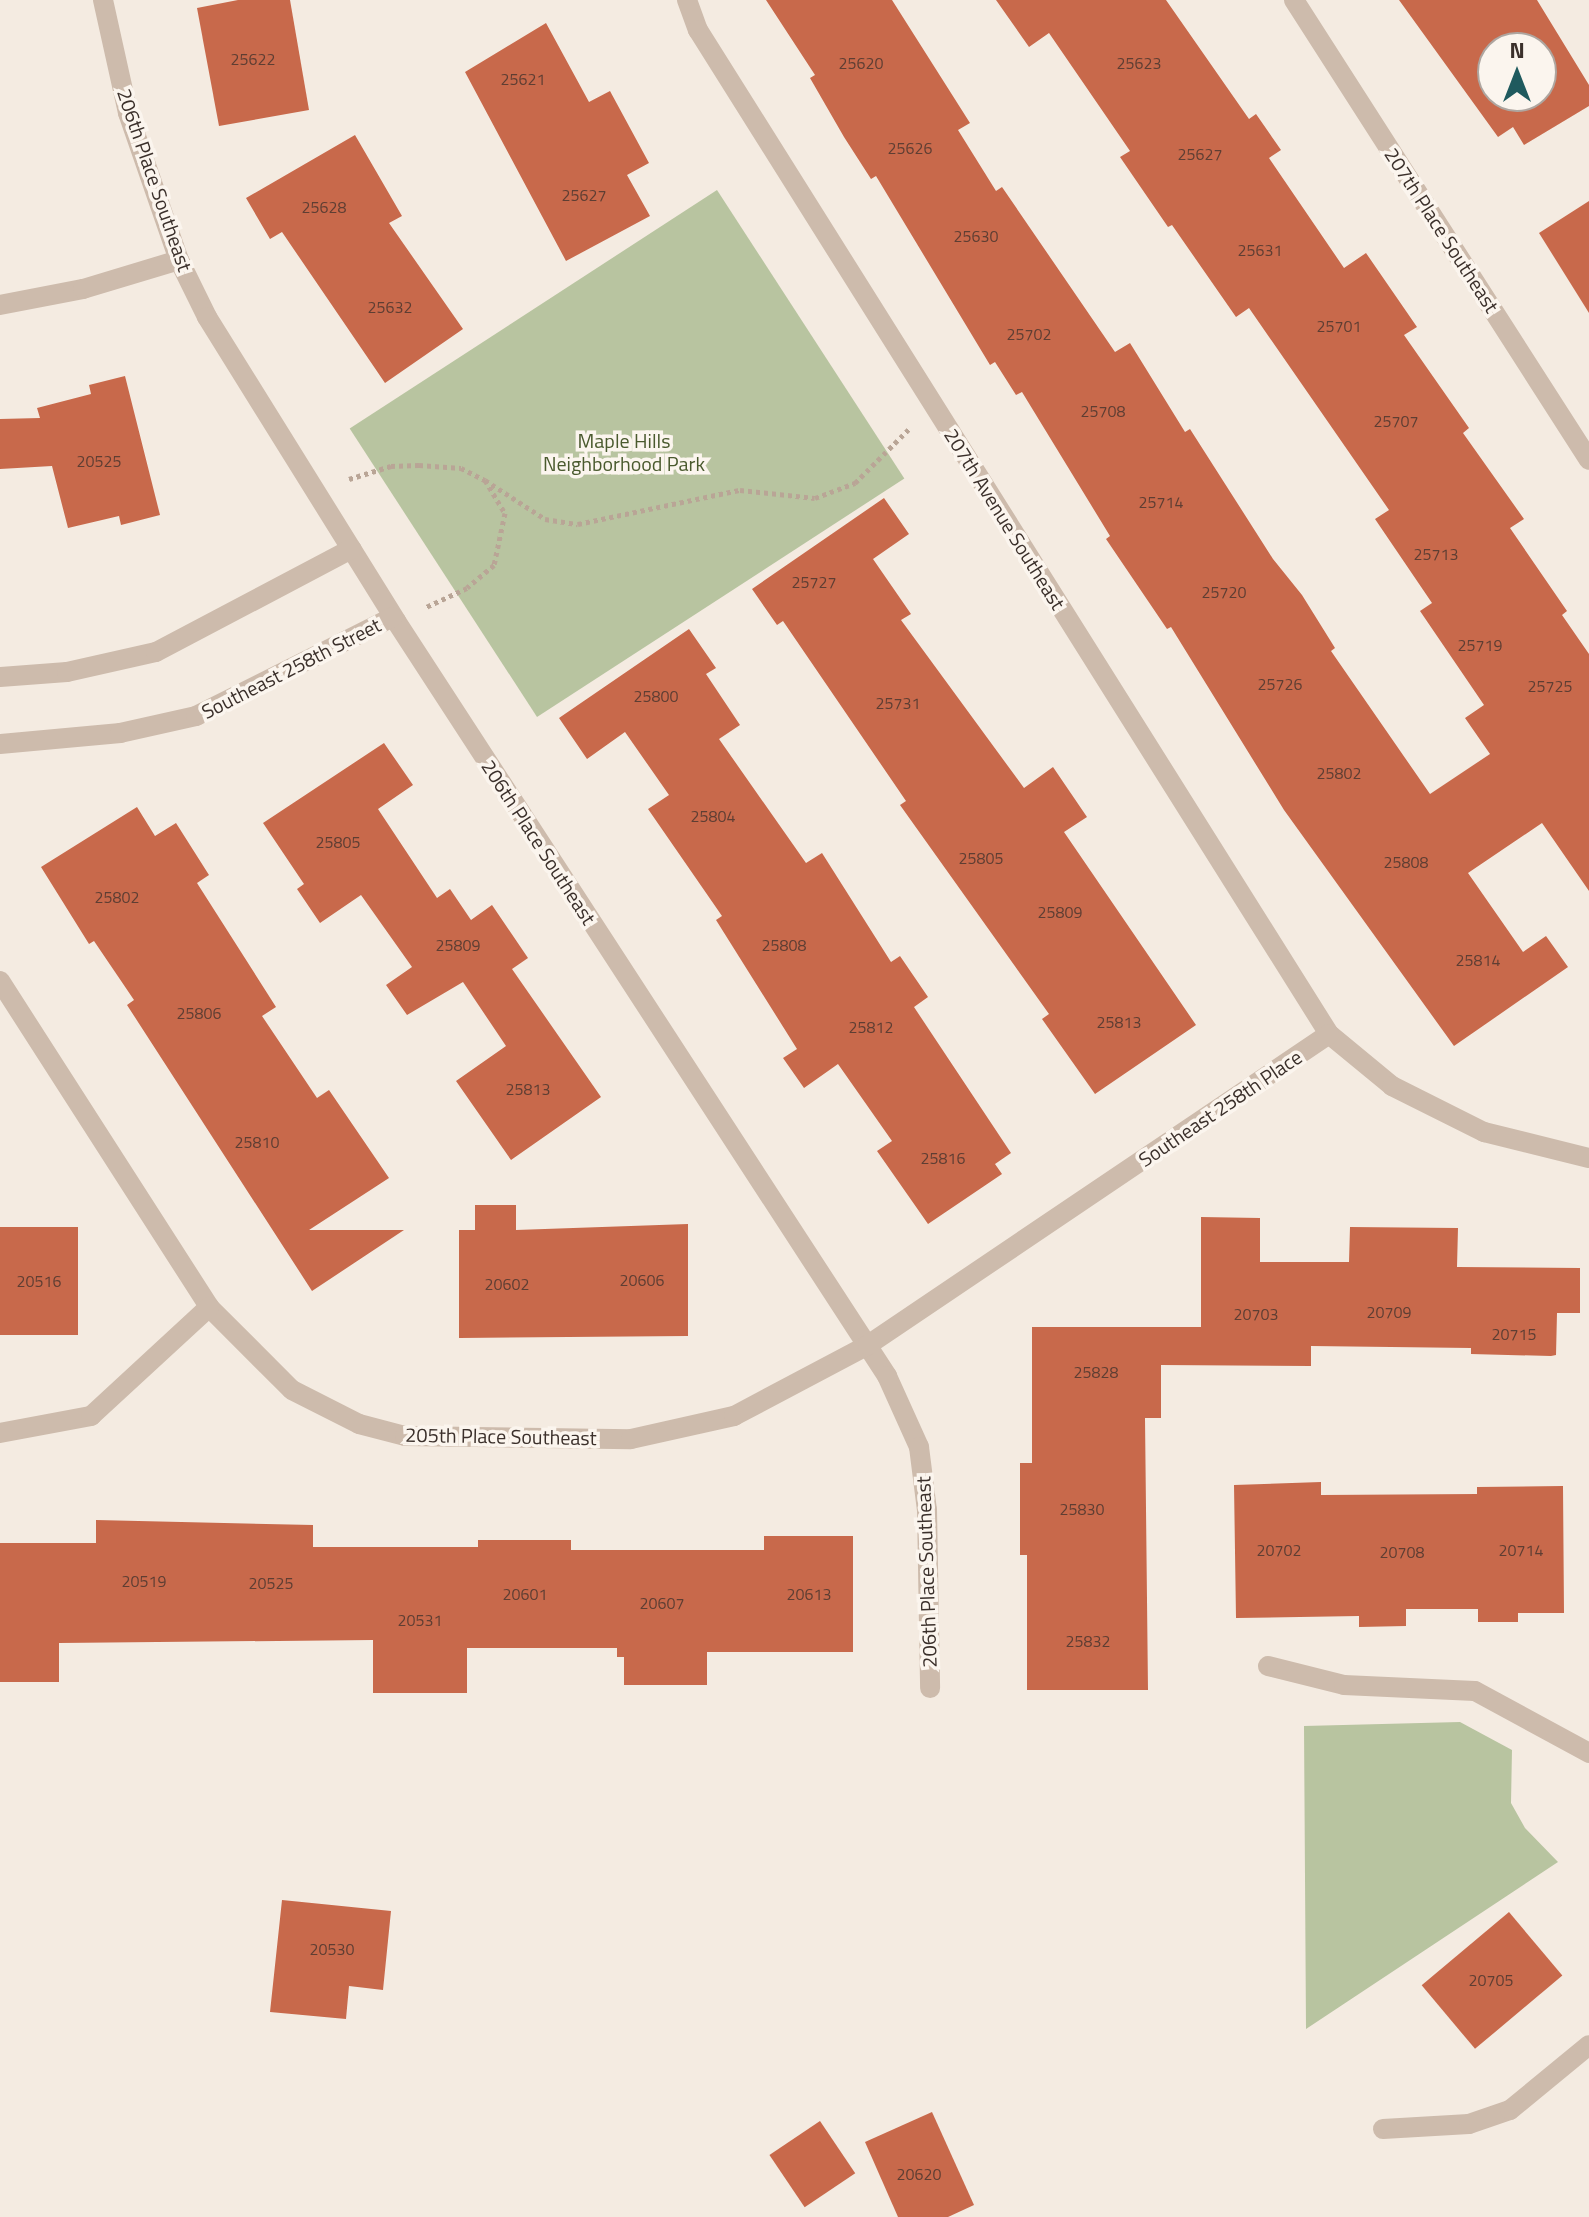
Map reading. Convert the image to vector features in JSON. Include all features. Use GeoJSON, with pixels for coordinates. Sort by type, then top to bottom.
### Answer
{"type":"FeatureCollection","features":[{"type":"Feature","properties":{"kind":"street","name":"206th Place Southeast"},"geometry":{"type":"LineString","coordinates":[[103,0],[128,113],[179,260],[207,317],[394,619],[868,1345],[919,1447],[927,1510],[930,1688]]}},
{"type":"Feature","properties":{"kind":"street","name":"207th Avenue Southeast"},"geometry":{"type":"LineString","coordinates":[[687,0],[698,30],[1329,1034]]}},
{"type":"Feature","properties":{"kind":"street","name":"207th Place Southeast"},"geometry":{"type":"LineString","coordinates":[[1294,0],[1589,460]]}},
{"type":"Feature","properties":{"kind":"street"},"geometry":{"type":"LineString","coordinates":[[0,305],[83,289],[179,260]]}},
{"type":"Feature","properties":{"kind":"street"},"geometry":{"type":"LineString","coordinates":[[0,677],[67,672],[156,652],[351,549]]}},
{"type":"Feature","properties":{"kind":"street","name":"Southeast 258th Street"},"geometry":{"type":"LineString","coordinates":[[0,744],[120,733],[196,716],[394,619]]}},
{"type":"Feature","properties":{"kind":"street","name":"205th Place Southeast"},"geometry":{"type":"LineString","coordinates":[[0,981],[209,1307],[292,1390],[359,1424],[405,1436],[631,1439],[686,1430],[734,1416],[868,1345]]}},
{"type":"Feature","properties":{"kind":"street"},"geometry":{"type":"LineString","coordinates":[[1329,1034],[1392,1086],[1484,1132],[1589,1158]]}},
{"type":"Feature","properties":{"kind":"street","name":"Southeast 258th Place"},"geometry":{"type":"LineString","coordinates":[[868,1345],[1329,1034]]}},
{"type":"Feature","properties":{"kind":"street"},"geometry":{"type":"LineString","coordinates":[[0,1433],[91,1416],[209,1307]]}},
{"type":"Feature","properties":{"kind":"street"},"geometry":{"type":"LineString","coordinates":[[1268,1666],[1344,1685],[1475,1691],[1589,1753]]}},
{"type":"Feature","properties":{"kind":"street"},"geometry":{"type":"LineString","coordinates":[[1383,2129],[1469,2124],[1510,2110],[1589,2045]]}},
{"type":"Feature","properties":{"kind":"path"},"geometry":{"type":"LineString","coordinates":[[314,490],[391,466],[461,468],[545,519],[578,524],[740,490],[815,498],[855,483],[933,405]]}},
{"type":"Feature","properties":{"kind":"path"},"geometry":{"type":"LineString","coordinates":[[394,619],[467,588],[494,565],[505,513],[485,480]]}},
{"type":"Feature","properties":{"kind":"green space","name":"Maple Hills Neighborhood Park"},"geometry":{"type":"Polygon","coordinates":[[[717,190],[904,479],[537,717],[350,429],[717,190]]]}},
{"type":"Feature","properties":{"kind":"green space"},"geometry":{"type":"Polygon","coordinates":[[[1460,1722],[1512,1750],[1511,1803],[1525,1828],[1558,1862],[1306,2029],[1304,1726],[1460,1722]]]}},
{"type":"Feature","properties":{"kind":"building"},"geometry":{"type":"Polygon","coordinates":[[[238,0],[290,0],[309,110],[219,126],[197,8],[238,0]]]}},
{"type":"Feature","properties":{"kind":"building"},"geometry":{"type":"Polygon","coordinates":[[[766,0],[892,0],[970,123],[958,130],[996,191],[1002,187],[1115,352],[1130,343],[1185,432],[1190,429],[1273,559],[1302,595],[1335,648],[1331,651],[1430,794],[1490,754],[1465,718],[1484,705],[1420,611],[1432,603],[1375,519],[1389,510],[1249,308],[1236,317],[1172,225],[1168,227],[1120,157],[1130,151],[1049,33],[1029,47],[996,0],[1166,0],[1249,119],[1256,114],[1281,150],[1269,158],[1344,268],[1366,253],[1417,327],[1404,335],[1469,428],[1463,433],[1524,519],[1510,528],[1567,611],[1562,615],[1589,654],[1589,891],[1542,823],[1468,873],[1523,952],[1546,936],[1568,967],[1454,1046],[1284,810],[1171,627],[1167,629],[1106,539],[1110,536],[1022,392],[1016,395],[995,362],[990,365],[876,176],[871,179],[844,137],[810,78],[815,75],[766,0]]]}},
{"type":"Feature","properties":{"kind":"building"},"geometry":{"type":"Polygon","coordinates":[[[1399,0],[1537,0],[1557,32],[1477,32],[1477,108],[1399,0]]]}},
{"type":"Feature","properties":{"kind":"building"},"geometry":{"type":"Polygon","coordinates":[[[546,23],[589,102],[610,91],[649,163],[627,175],[650,216],[566,261],[465,72],[546,23]]]}},
{"type":"Feature","properties":{"kind":"building"},"geometry":{"type":"Polygon","coordinates":[[[1557,33],[1589,85],[1589,106],[1524,145],[1513,127],[1498,137],[1480,112],[1557,112],[1557,33]]]}},
{"type":"Feature","properties":{"kind":"building"},"geometry":{"type":"Polygon","coordinates":[[[355,135],[402,216],[389,223],[463,329],[385,383],[282,232],[270,239],[246,198],[355,135]]]}},
{"type":"Feature","properties":{"kind":"building"},"geometry":{"type":"Polygon","coordinates":[[[1589,201],[1589,313],[1539,233],[1589,201]]]}},
{"type":"Feature","properties":{"kind":"building"},"geometry":{"type":"Polygon","coordinates":[[[125,376],[160,515],[121,525],[119,516],[68,528],[52,466],[0,469],[0,419],[40,418],[37,408],[91,394],[89,385],[125,376]]]}},
{"type":"Feature","properties":{"kind":"building"},"geometry":{"type":"Polygon","coordinates":[[[884,498],[909,534],[873,559],[911,614],[901,620],[1024,788],[1053,767],[1087,817],[1064,832],[1196,1025],[1095,1094],[1042,1019],[1049,1014],[900,805],[906,801],[783,621],[777,625],[752,589],[884,498]]]}},
{"type":"Feature","properties":{"kind":"building"},"geometry":{"type":"Polygon","coordinates":[[[689,629],[716,668],[706,674],[740,725],[719,739],[806,863],[822,853],[891,962],[900,956],[928,997],[914,1007],[1011,1153],[995,1164],[1002,1174],[928,1224],[877,1151],[892,1141],[838,1064],[804,1088],[783,1058],[797,1049],[716,920],[722,916],[648,809],[669,795],[625,732],[587,759],[559,718],[689,629]]]}},
{"type":"Feature","properties":{"kind":"building"},"geometry":{"type":"Polygon","coordinates":[[[384,743],[413,785],[378,809],[437,898],[450,889],[471,920],[492,905],[528,958],[512,969],[601,1097],[511,1160],[456,1081],[506,1046],[463,982],[407,1015],[386,985],[412,967],[361,895],[320,923],[297,889],[304,884],[263,823],[384,743]]]}},
{"type":"Feature","properties":{"kind":"building"},"geometry":{"type":"Polygon","coordinates":[[[137,807],[155,836],[176,823],[209,875],[197,883],[276,1007],[262,1016],[317,1098],[329,1090],[389,1178],[309,1230],[404,1230],[312,1291],[127,1005],[134,1000],[94,941],[89,944],[41,867],[137,807]]]}},
{"type":"Feature","properties":{"kind":"building"},"geometry":{"type":"Polygon","coordinates":[[[475,1205],[516,1205],[516,1230],[688,1224],[688,1336],[459,1338],[459,1230],[475,1230],[475,1205]]]}},
{"type":"Feature","properties":{"kind":"building"},"geometry":{"type":"Polygon","coordinates":[[[1201,1217],[1260,1218],[1260,1262],[1349,1262],[1350,1227],[1458,1228],[1457,1267],[1580,1268],[1580,1313],[1557,1313],[1556,1355],[1551,1356],[1471,1354],[1471,1348],[1311,1346],[1311,1366],[1161,1365],[1161,1418],[1145,1418],[1148,1690],[1027,1690],[1027,1555],[1020,1555],[1020,1463],[1032,1463],[1032,1327],[1201,1327],[1201,1217]]]}},
{"type":"Feature","properties":{"kind":"building"},"geometry":{"type":"Polygon","coordinates":[[[0,1227],[78,1227],[78,1335],[0,1335],[0,1227]]]}},
{"type":"Feature","properties":{"kind":"building"},"geometry":{"type":"Polygon","coordinates":[[[1321,1482],[1321,1495],[1477,1494],[1477,1487],[1563,1486],[1564,1613],[1518,1613],[1518,1622],[1478,1622],[1478,1609],[1406,1609],[1406,1626],[1359,1627],[1359,1616],[1236,1618],[1234,1485],[1321,1482]]]}},
{"type":"Feature","properties":{"kind":"building"},"geometry":{"type":"Polygon","coordinates":[[[96,1520],[313,1525],[313,1547],[478,1547],[478,1540],[571,1540],[571,1550],[764,1550],[764,1536],[853,1536],[853,1652],[707,1652],[707,1685],[624,1685],[624,1657],[617,1657],[617,1648],[467,1648],[467,1693],[373,1693],[373,1640],[59,1643],[59,1682],[0,1682],[0,1543],[96,1543],[96,1520]]]}},
{"type":"Feature","properties":{"kind":"building"},"geometry":{"type":"Polygon","coordinates":[[[282,1900],[391,1911],[383,1990],[349,1986],[346,2019],[270,2012],[282,1900]]]}},
{"type":"Feature","properties":{"kind":"building"},"geometry":{"type":"Polygon","coordinates":[[[1509,1912],[1562,1976],[1475,2049],[1422,1985],[1509,1912]]]}},
{"type":"Feature","properties":{"kind":"building"},"geometry":{"type":"Polygon","coordinates":[[[932,2112],[974,2205],[948,2217],[898,2217],[865,2142],[932,2112]]]}},
{"type":"Feature","properties":{"kind":"building"},"geometry":{"type":"Polygon","coordinates":[[[820,2121],[855,2173],[805,2207],[769,2155],[820,2121]]]}}]}
